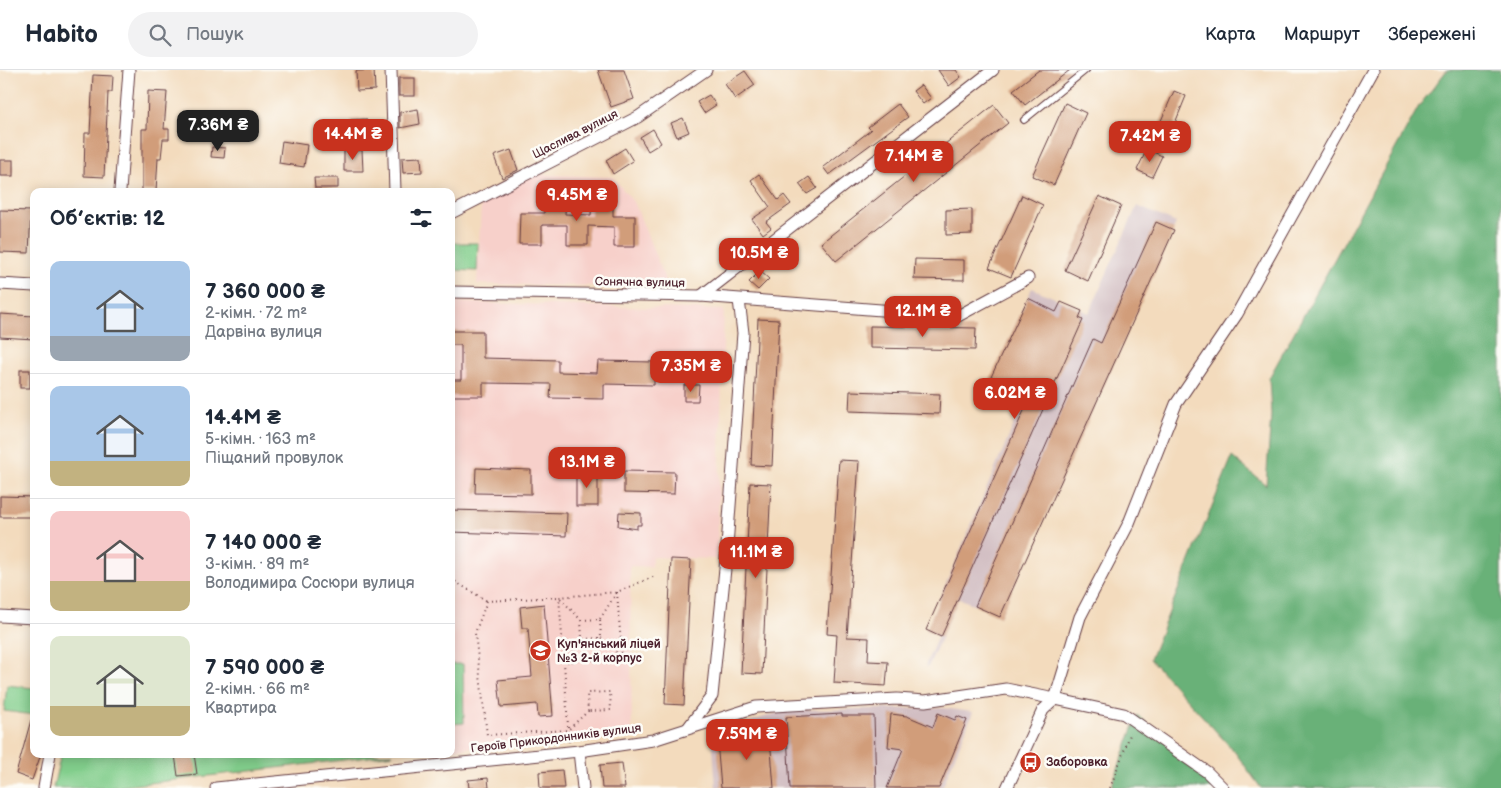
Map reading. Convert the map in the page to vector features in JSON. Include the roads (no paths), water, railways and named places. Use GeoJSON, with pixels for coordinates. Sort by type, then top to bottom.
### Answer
{"type":"FeatureCollection","features":[{"type":"Feature","properties":{"kind":"street"},"geometry":{"type":"LineString","coordinates":[[120,188],[129,70]]}},
{"type":"Feature","properties":{"kind":"street"},"geometry":{"type":"LineString","coordinates":[[391,70],[394,188]]}},
{"type":"Feature","properties":{"kind":"street","name":"Щаслива вулиця"},"geometry":{"type":"LineString","coordinates":[[455,211],[638,117],[706,70]]}},
{"type":"Feature","properties":{"kind":"street"},"geometry":{"type":"LineString","coordinates":[[701,296],[993,70]]}},
{"type":"Feature","properties":{"kind":"street"},"geometry":{"type":"LineString","coordinates":[[1007,788],[1043,710],[1055,699],[1080,617],[1129,522],[1176,404],[1237,314],[1373,70]]}},
{"type":"Feature","properties":{"kind":"street","name":"Сонячна вулиця"},"geometry":{"type":"LineString","coordinates":[[455,292],[701,296],[958,316],[1028,278]]}},
{"type":"Feature","properties":{"kind":"street"},"geometry":{"type":"LineString","coordinates":[[0,284],[30,286]]}},
{"type":"Feature","properties":{"kind":"street"},"geometry":{"type":"LineString","coordinates":[[688,728],[712,696],[726,559],[743,334],[739,300]]}},
{"type":"Feature","properties":{"kind":"street"},"geometry":{"type":"LineString","coordinates":[[0,616],[30,618]]}},
{"type":"Feature","properties":{"kind":"street","name":"Героїв Прикордонників вулиця"},"geometry":{"type":"LineString","coordinates":[[216,788],[574,751],[653,740],[756,707],[897,699],[925,701],[1006,689],[1124,714],[1206,772],[1223,788]]}},
{"type":"Feature","properties":{"kind":"street"},"geometry":{"type":"LineString","coordinates":[[574,751],[583,788]]}},
{"type":"Feature","properties":{"kind":"street"},"geometry":{"type":"LineString","coordinates":[[44,788],[49,758]]}},
{"type":"Feature","properties":{"kind":"lane"},"geometry":{"type":"LineString","coordinates":[[1024,120],[1086,70]]}},
{"type":"Feature","properties":{"kind":"place","name":"Куп'янський ліцей №3 2-й корпус"},"geometry":{"type":"Point","coordinates":[541,651]}},
{"type":"Feature","properties":{"kind":"place","name":"Заборовка"},"geometry":{"type":"Point","coordinates":[1030,762]}}]}
